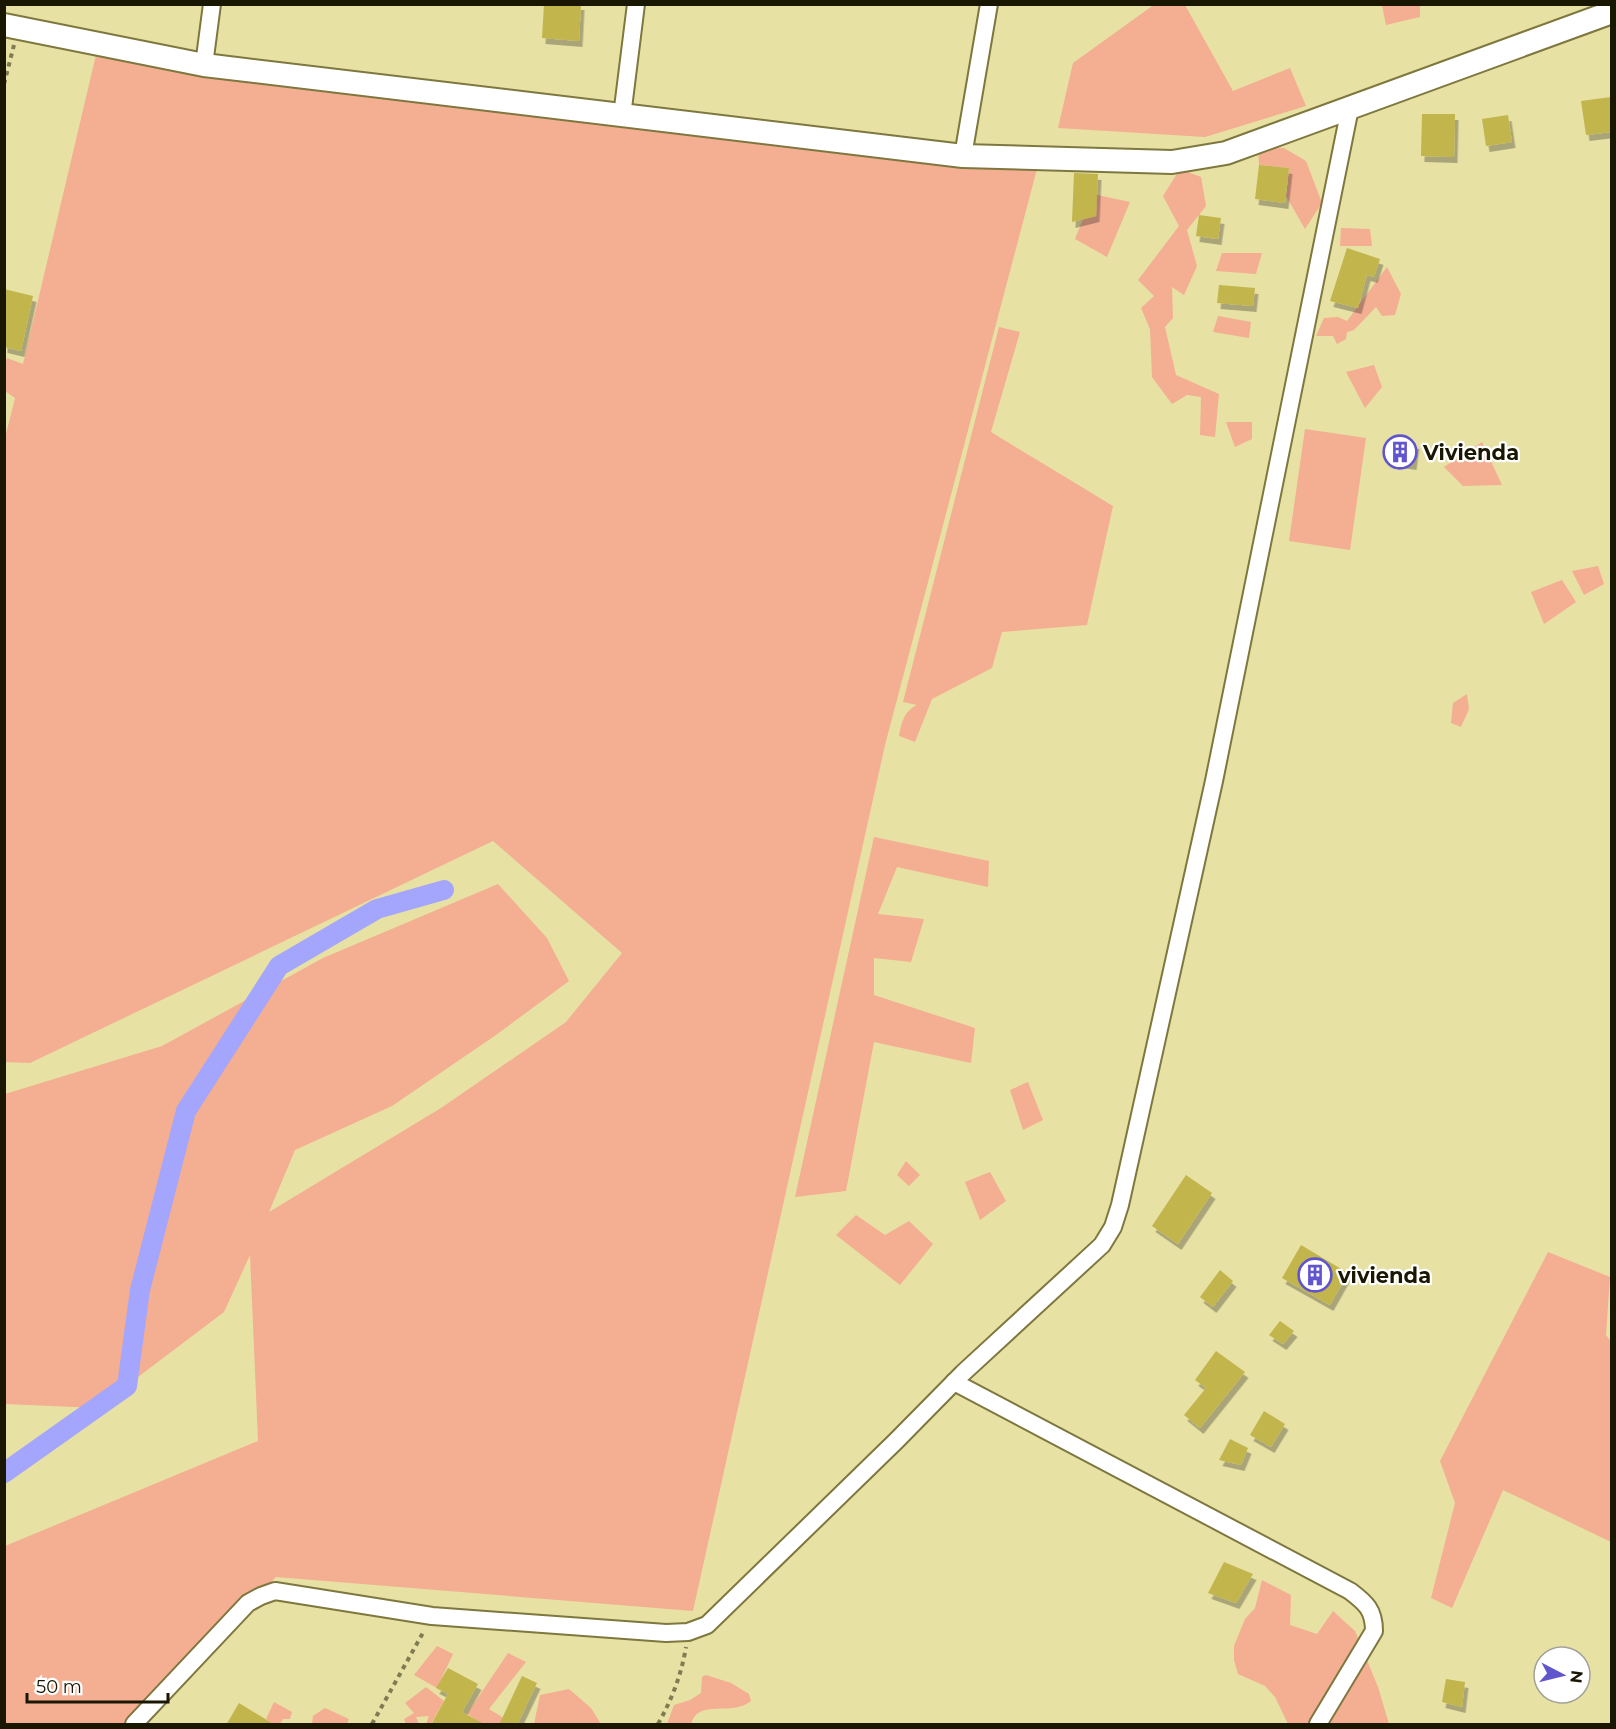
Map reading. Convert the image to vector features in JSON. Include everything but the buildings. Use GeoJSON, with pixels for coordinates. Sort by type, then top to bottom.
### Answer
{"type":"FeatureCollection","features":[{"type":"Feature","properties":{"kind":"street"},"geometry":{"type":"LineString","coordinates":[[204,65],[212,4]]}},
{"type":"Feature","properties":{"kind":"street"},"geometry":{"type":"LineString","coordinates":[[622,116],[636,4]]}},
{"type":"Feature","properties":{"kind":"street"},"geometry":{"type":"LineString","coordinates":[[963,156],[989,4]]}},
{"type":"Feature","properties":{"kind":"street"},"geometry":{"type":"LineString","coordinates":[[11,26],[204,65],[963,156],[1172,162],[1226,153],[1611,12]]}},
{"type":"Feature","properties":{"kind":"street"},"geometry":{"type":"LineString","coordinates":[[134,1725],[248,1603],[275,1591],[432,1616],[666,1633],[688,1632],[707,1625],[896,1442],[954,1382],[1102,1245],[1113,1227],[1120,1205],[1214,781],[1350,108]]}},
{"type":"Feature","properties":{"kind":"street"},"geometry":{"type":"LineString","coordinates":[[954,1382],[1350,1591],[1364,1602],[1374,1618],[1374,1631],[1318,1725]]}},
{"type":"Feature","properties":{"kind":"path"},"geometry":{"type":"LineString","coordinates":[[4,84],[11,26]]}},
{"type":"Feature","properties":{"kind":"path"},"geometry":{"type":"LineString","coordinates":[[372,1725],[432,1616]]}},
{"type":"Feature","properties":{"kind":"path"},"geometry":{"type":"LineString","coordinates":[[658,1725],[675,1692],[682,1670],[688,1632]]}},
{"type":"Feature","properties":{"kind":"shaded area"},"geometry":{"type":"Polygon","coordinates":[[[1155,4],[1185,5],[1233,91],[1290,68],[1306,106],[1205,137],[1058,128],[1073,63],[1155,4]]]}},
{"type":"Feature","properties":{"kind":"shaded area"},"geometry":{"type":"Polygon","coordinates":[[[1382,5],[1420,5],[1420,17],[1386,25],[1382,5]]]}},
{"type":"Feature","properties":{"kind":"shaded area"},"geometry":{"type":"Polygon","coordinates":[[[100,38],[592,113],[1038,165],[885,745],[693,1611],[276,1577],[129,1724],[5,1724],[5,1546],[258,1441],[250,1255],[224,1312],[97,1408],[5,1404],[5,1094],[162,1046],[323,958],[498,884],[547,938],[569,981],[496,1035],[392,1106],[295,1150],[269,1212],[441,1108],[566,1022],[622,953],[493,841],[30,1063],[5,1062],[4,442],[15,398],[5,391],[5,363],[7,358],[23,364],[100,38]]]}},
{"type":"Feature","properties":{"kind":"shaded area"},"geometry":{"type":"Polygon","coordinates":[[[1258,147],[1284,148],[1306,161],[1322,203],[1305,229],[1286,196],[1289,168],[1259,165],[1258,147]]]}},
{"type":"Feature","properties":{"kind":"shaded area"},"geometry":{"type":"Polygon","coordinates":[[[1180,169],[1201,177],[1206,206],[1187,230],[1197,266],[1184,295],[1172,287],[1173,318],[1165,327],[1176,375],[1219,394],[1215,437],[1200,435],[1201,397],[1187,395],[1172,404],[1152,377],[1150,329],[1141,308],[1154,296],[1138,280],[1179,226],[1163,196],[1180,169]]]}},
{"type":"Feature","properties":{"kind":"shaded area"},"geometry":{"type":"Polygon","coordinates":[[[1093,194],[1130,202],[1107,257],[1075,239],[1093,194]]]}},
{"type":"Feature","properties":{"kind":"shaded area"},"geometry":{"type":"Polygon","coordinates":[[[1341,228],[1370,229],[1372,246],[1340,246],[1341,228]]]}},
{"type":"Feature","properties":{"kind":"shaded area"},"geometry":{"type":"Polygon","coordinates":[[[1222,253],[1262,253],[1256,274],[1216,271],[1222,253]]]}},
{"type":"Feature","properties":{"kind":"shaded area"},"geometry":{"type":"Polygon","coordinates":[[[1387,267],[1401,294],[1395,315],[1382,316],[1376,307],[1354,330],[1347,332],[1346,339],[1337,344],[1333,336],[1316,336],[1324,318],[1338,317],[1347,321],[1387,267]]]}},
{"type":"Feature","properties":{"kind":"shaded area"},"geometry":{"type":"Polygon","coordinates":[[[1218,316],[1251,322],[1249,338],[1213,332],[1218,316]]]}},
{"type":"Feature","properties":{"kind":"shaded area"},"geometry":{"type":"Polygon","coordinates":[[[999,327],[1020,332],[991,432],[1113,506],[1087,625],[1002,632],[992,668],[932,699],[915,742],[899,736],[904,718],[909,710],[917,705],[903,702],[999,327]]]}},
{"type":"Feature","properties":{"kind":"shaded area"},"geometry":{"type":"Polygon","coordinates":[[[1374,365],[1382,387],[1365,408],[1346,372],[1374,365]]]}},
{"type":"Feature","properties":{"kind":"shaded area"},"geometry":{"type":"Polygon","coordinates":[[[1226,422],[1252,422],[1252,439],[1235,447],[1226,422]]]}},
{"type":"Feature","properties":{"kind":"shaded area"},"geometry":{"type":"Polygon","coordinates":[[[1305,429],[1366,438],[1350,550],[1289,541],[1305,429]]]}},
{"type":"Feature","properties":{"kind":"shaded area"},"geometry":{"type":"Polygon","coordinates":[[[1482,442],[1502,485],[1463,486],[1444,467],[1482,442]]]}},
{"type":"Feature","properties":{"kind":"shaded area"},"geometry":{"type":"Polygon","coordinates":[[[1598,566],[1604,584],[1584,595],[1572,571],[1598,566]]]}},
{"type":"Feature","properties":{"kind":"shaded area"},"geometry":{"type":"Polygon","coordinates":[[[1562,580],[1576,602],[1544,624],[1531,592],[1562,580]]]}},
{"type":"Feature","properties":{"kind":"shaded area"},"geometry":{"type":"Polygon","coordinates":[[[1467,694],[1469,709],[1461,727],[1451,723],[1453,703],[1467,694]]]}},
{"type":"Feature","properties":{"kind":"shaded area"},"geometry":{"type":"Polygon","coordinates":[[[874,837],[989,861],[988,887],[897,867],[878,914],[924,919],[911,962],[874,958],[874,995],[975,1028],[971,1063],[874,1042],[846,1191],[795,1197],[874,837]]]}},
{"type":"Feature","properties":{"kind":"shaded area"},"geometry":{"type":"Polygon","coordinates":[[[1028,1082],[1043,1120],[1023,1130],[1010,1090],[1028,1082]]]}},
{"type":"Feature","properties":{"kind":"shaded area"},"geometry":{"type":"Polygon","coordinates":[[[906,1161],[920,1175],[909,1186],[897,1175],[906,1161]]]}},
{"type":"Feature","properties":{"kind":"shaded area"},"geometry":{"type":"Polygon","coordinates":[[[990,1172],[1006,1201],[980,1220],[965,1182],[990,1172]]]}},
{"type":"Feature","properties":{"kind":"shaded area"},"geometry":{"type":"Polygon","coordinates":[[[856,1215],[885,1235],[909,1221],[933,1244],[900,1285],[836,1235],[856,1215]]]}},
{"type":"Feature","properties":{"kind":"shaded area"},"geometry":{"type":"Polygon","coordinates":[[[1548,1252],[1610,1277],[1606,1335],[1612,1343],[1611,1542],[1503,1490],[1452,1608],[1431,1598],[1455,1503],[1440,1461],[1548,1252]]]}},
{"type":"Feature","properties":{"kind":"shaded area"},"geometry":{"type":"Polygon","coordinates":[[[1262,1580],[1291,1595],[1290,1625],[1317,1634],[1333,1611],[1355,1631],[1378,1687],[1389,1724],[1288,1724],[1275,1697],[1265,1686],[1238,1674],[1234,1660],[1234,1646],[1245,1619],[1255,1608],[1262,1580]]]}},
{"type":"Feature","properties":{"kind":"shaded area"},"geometry":{"type":"Polygon","coordinates":[[[437,1646],[453,1654],[437,1688],[414,1675],[437,1646]]]}},
{"type":"Feature","properties":{"kind":"shaded area"},"geometry":{"type":"Polygon","coordinates":[[[508,1653],[526,1662],[489,1709],[502,1717],[507,1724],[472,1724],[475,1719],[467,1714],[508,1653]]]}},
{"type":"Feature","properties":{"kind":"shaded area"},"geometry":{"type":"Polygon","coordinates":[[[706,1675],[731,1683],[749,1694],[751,1701],[735,1708],[701,1712],[695,1716],[691,1724],[667,1724],[674,1705],[690,1700],[701,1693],[702,1677],[706,1675]]]}},
{"type":"Feature","properties":{"kind":"shaded area"},"geometry":{"type":"Polygon","coordinates":[[[426,1687],[444,1701],[431,1724],[426,1724],[429,1716],[416,1717],[419,1724],[406,1724],[404,1719],[414,1713],[405,1703],[426,1687]]]}},
{"type":"Feature","properties":{"kind":"shaded area"},"geometry":{"type":"Polygon","coordinates":[[[569,1689],[591,1708],[601,1724],[534,1724],[540,1695],[569,1689]]]}},
{"type":"Feature","properties":{"kind":"shaded area"},"geometry":{"type":"Polygon","coordinates":[[[274,1702],[292,1712],[290,1719],[283,1719],[280,1724],[269,1724],[270,1722],[266,1719],[274,1702]]]}},
{"type":"Feature","properties":{"kind":"shaded area"},"geometry":{"type":"Polygon","coordinates":[[[325,1708],[349,1719],[347,1724],[312,1724],[313,1716],[325,1708]]]}},
{"type":"Feature","properties":{"kind":"waterway"},"geometry":{"type":"LineString","coordinates":[[4,1473],[127,1386],[140,1290],[186,1111],[279,966],[377,909],[444,890]]}},
{"type":"Feature","properties":{"kind":"place","name":"Vivienda"},"geometry":{"type":"Point","coordinates":[1400,452]}},
{"type":"Feature","properties":{"kind":"place","name":"vivienda"},"geometry":{"type":"Point","coordinates":[1315,1275]}}]}
